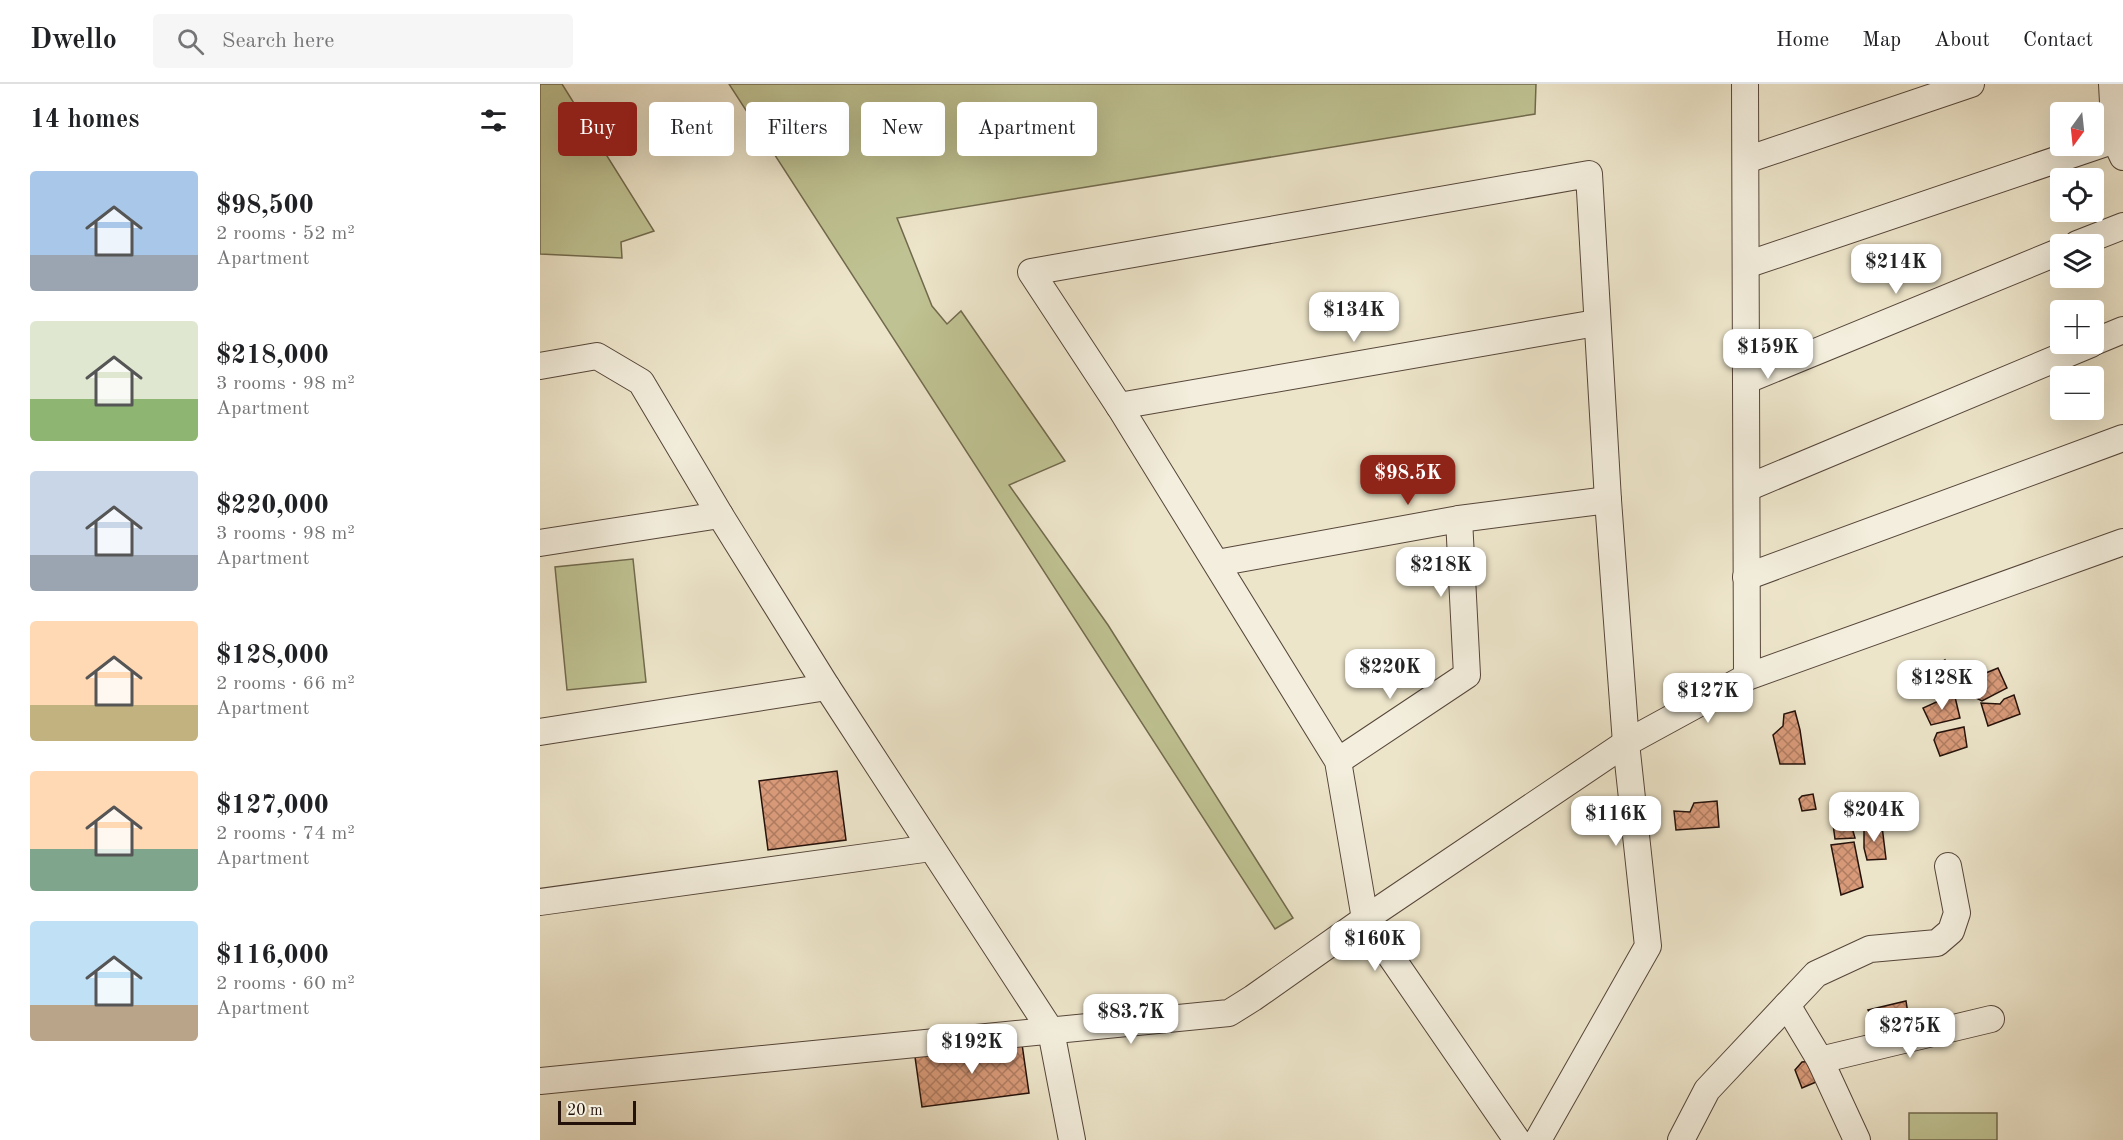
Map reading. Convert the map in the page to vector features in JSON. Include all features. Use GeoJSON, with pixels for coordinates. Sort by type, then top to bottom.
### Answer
{"type":"FeatureCollection","features":[{"type":"Feature","properties":{"kind":"street"},"geometry":{"type":"LineString","coordinates":[[1745,84],[1747,677]]}},
{"type":"Feature","properties":{"kind":"street"},"geometry":{"type":"LineString","coordinates":[[1746,160],[1971,84]]}},
{"type":"Feature","properties":{"kind":"street"},"geometry":{"type":"LineString","coordinates":[[1746,265],[2119,149],[2112,84]]}},
{"type":"Feature","properties":{"kind":"street"},"geometry":{"type":"LineString","coordinates":[[1517,1140],[1365,919],[1338,761],[1119,406],[1031,272],[1589,174],[1596,323],[1626,742],[1648,946],[1538,1140]]}},
{"type":"Feature","properties":{"kind":"street"},"geometry":{"type":"LineString","coordinates":[[2103,234],[2123,226]]}},
{"type":"Feature","properties":{"kind":"street"},"geometry":{"type":"LineString","coordinates":[[1747,380],[2050,256]]}},
{"type":"Feature","properties":{"kind":"street"},"geometry":{"type":"LineString","coordinates":[[1119,406],[1596,323]]}},
{"type":"Feature","properties":{"kind":"street"},"geometry":{"type":"LineString","coordinates":[[2104,338],[2123,330]]}},
{"type":"Feature","properties":{"kind":"street"},"geometry":{"type":"LineString","coordinates":[[1747,488],[2067,354]]}},
{"type":"Feature","properties":{"kind":"street"},"geometry":{"type":"LineString","coordinates":[[540,366],[597,356],[641,382],[827,687],[1051,1031],[1072,1140]]}},
{"type":"Feature","properties":{"kind":"street"},"geometry":{"type":"LineString","coordinates":[[1746,577],[2123,438]]}},
{"type":"Feature","properties":{"kind":"street"},"geometry":{"type":"LineString","coordinates":[[1216,563],[1459,519],[1608,500]]}},
{"type":"Feature","properties":{"kind":"street"},"geometry":{"type":"LineString","coordinates":[[540,543],[720,515]]}},
{"type":"Feature","properties":{"kind":"street"},"geometry":{"type":"LineString","coordinates":[[1338,761],[1467,675],[1459,519]]}},
{"type":"Feature","properties":{"kind":"street"},"geometry":{"type":"LineString","coordinates":[[540,1081],[1229,1013],[1626,742],[1747,677],[2123,542]]}},
{"type":"Feature","properties":{"kind":"street"},"geometry":{"type":"LineString","coordinates":[[540,732],[827,687]]}},
{"type":"Feature","properties":{"kind":"street"},"geometry":{"type":"LineString","coordinates":[[540,902],[931,848]]}},
{"type":"Feature","properties":{"kind":"street"},"geometry":{"type":"LineString","coordinates":[[1681,1140],[1707,1090],[1816,974],[1870,949],[1937,943],[1951,931],[1957,913],[1948,866]]}},
{"type":"Feature","properties":{"kind":"street"},"geometry":{"type":"LineString","coordinates":[[1787,1005],[1820,1059],[1857,1140]]}},
{"type":"Feature","properties":{"kind":"street"},"geometry":{"type":"LineString","coordinates":[[1820,1059],[1991,1019]]}},
{"type":"Feature","properties":{"kind":"green space"},"geometry":{"type":"Polygon","coordinates":[[[540,84],[562,84],[573,102],[558,102],[558,156],[607,156],[654,231],[621,242],[622,258],[540,254],[540,84]]]}},
{"type":"Feature","properties":{"kind":"green space"},"geometry":{"type":"Polygon","coordinates":[[[729,84],[1536,84],[1535,114],[897,218],[932,306],[947,324],[961,311],[1065,461],[1009,485],[1108,625],[1293,918],[1275,929],[776,156],[849,156],[849,102],[746,102],[746,110],[729,84]]]}},
{"type":"Feature","properties":{"kind":"green space"},"geometry":{"type":"Polygon","coordinates":[[[633,559],[646,682],[567,690],[555,567],[633,559]]]}},
{"type":"Feature","properties":{"kind":"green space"},"geometry":{"type":"Polygon","coordinates":[[[1909,1113],[1997,1113],[1997,1140],[1909,1140],[1909,1113]]]}},
{"type":"Feature","properties":{"kind":"building"},"geometry":{"type":"Polygon","coordinates":[[[1945,660],[1954,685],[1918,696],[1911,681],[1926,665],[1937,665],[1945,660]]]}},
{"type":"Feature","properties":{"kind":"building"},"geometry":{"type":"Polygon","coordinates":[[[1998,668],[2007,688],[1982,701],[1968,694],[1967,686],[1976,677],[1998,668]]]}},
{"type":"Feature","properties":{"kind":"building"},"geometry":{"type":"Polygon","coordinates":[[[2014,695],[2020,714],[1988,726],[1981,703],[2000,704],[2004,699],[2014,695]]]}},
{"type":"Feature","properties":{"kind":"building"},"geometry":{"type":"Polygon","coordinates":[[[1955,697],[1960,718],[1931,725],[1923,708],[1943,699],[1955,697]]]}},
{"type":"Feature","properties":{"kind":"building"},"geometry":{"type":"Polygon","coordinates":[[[1795,711],[1805,764],[1780,764],[1773,735],[1783,726],[1784,714],[1795,711]]]}},
{"type":"Feature","properties":{"kind":"building"},"geometry":{"type":"Polygon","coordinates":[[[1964,727],[1967,747],[1940,756],[1934,740],[1937,733],[1964,727]]]}},
{"type":"Feature","properties":{"kind":"building"},"geometry":{"type":"Polygon","coordinates":[[[837,771],[846,840],[768,850],[759,781],[837,771]]]}},
{"type":"Feature","properties":{"kind":"building"},"geometry":{"type":"Polygon","coordinates":[[[1813,794],[1816,809],[1802,811],[1799,799],[1802,796],[1813,794]]]}},
{"type":"Feature","properties":{"kind":"building"},"geometry":{"type":"Polygon","coordinates":[[[1717,801],[1719,827],[1676,830],[1674,811],[1690,812],[1694,803],[1717,801]]]}},
{"type":"Feature","properties":{"kind":"building"},"geometry":{"type":"Polygon","coordinates":[[[1832,817],[1849,817],[1855,838],[1835,839],[1832,817]]]}},
{"type":"Feature","properties":{"kind":"building"},"geometry":{"type":"Polygon","coordinates":[[[1882,826],[1886,859],[1867,860],[1864,848],[1864,827],[1882,826]]]}},
{"type":"Feature","properties":{"kind":"building"},"geometry":{"type":"Polygon","coordinates":[[[1854,842],[1863,887],[1841,895],[1831,845],[1854,842]]]}},
{"type":"Feature","properties":{"kind":"building"},"geometry":{"type":"Polygon","coordinates":[[[1906,1001],[1910,1026],[1882,1032],[1868,1010],[1906,1001]]]}},
{"type":"Feature","properties":{"kind":"building"},"geometry":{"type":"Polygon","coordinates":[[[1022,1044],[1029,1093],[922,1107],[915,1057],[1022,1044]]]}},
{"type":"Feature","properties":{"kind":"building"},"geometry":{"type":"Polygon","coordinates":[[[1814,1061],[1823,1079],[1802,1088],[1795,1070],[1802,1062],[1814,1061]]]}}]}
